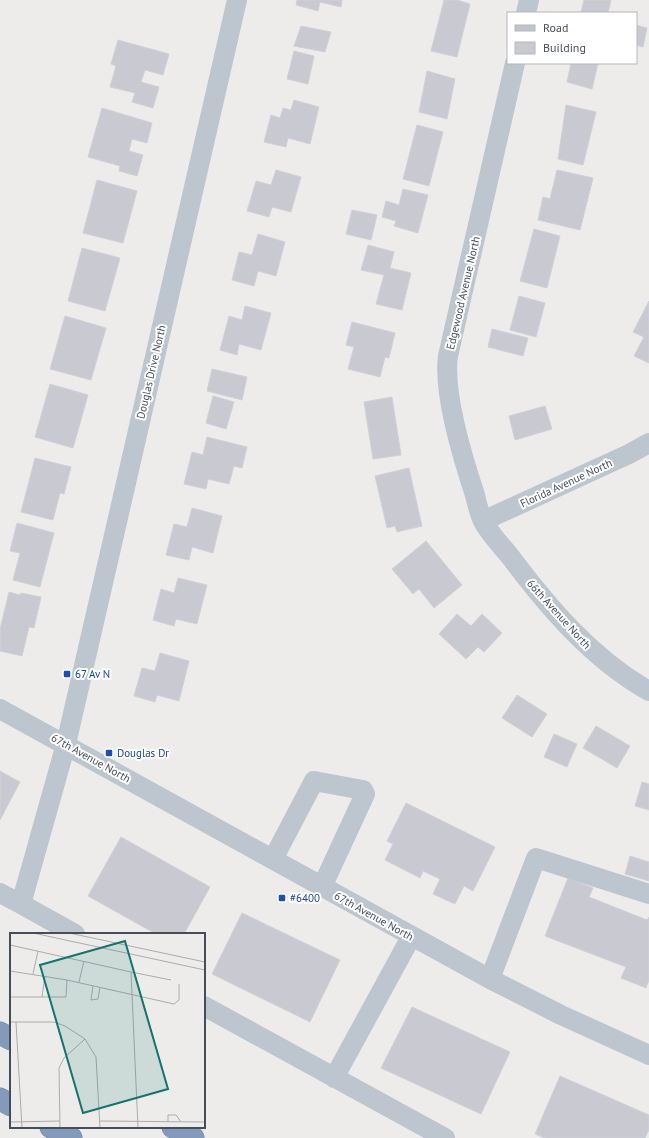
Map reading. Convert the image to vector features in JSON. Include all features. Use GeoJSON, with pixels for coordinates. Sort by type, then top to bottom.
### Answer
{"type":"FeatureCollection","features":[{"type":"Feature","properties":{"kind":"highway"},"geometry":{"type":"LineString","coordinates":[[0,1033],[10,1038]]}},
{"type":"Feature","properties":{"kind":"highway"},"geometry":{"type":"LineString","coordinates":[[0,1099],[10,1104]]}},
{"type":"Feature","properties":{"kind":"highway"},"geometry":{"type":"LineString","coordinates":[[53,1128],[71,1138]]}},
{"type":"Feature","properties":{"kind":"highway"},"geometry":{"type":"LineString","coordinates":[[175,1128],[193,1138]]}},
{"type":"Feature","properties":{"kind":"street","name":"Douglas Drive North"},"geometry":{"type":"LineString","coordinates":[[21,904],[66,744],[237,0]]}},
{"type":"Feature","properties":{"kind":"street"},"geometry":{"type":"LineString","coordinates":[[526,12],[529,0]]}},
{"type":"Feature","properties":{"kind":"street","name":"Edgewood Avenue North"},"geometry":{"type":"LineString","coordinates":[[483,521],[456,429],[446,371],[514,64]]}},
{"type":"Feature","properties":{"kind":"street","name":"Florida Avenue North"},"geometry":{"type":"LineString","coordinates":[[483,521],[629,454],[649,443]]}},
{"type":"Feature","properties":{"kind":"street","name":"66th Avenue North"},"geometry":{"type":"LineString","coordinates":[[483,521],[522,572],[588,646],[609,665],[632,682],[649,691]]}},
{"type":"Feature","properties":{"kind":"street","name":"67th Avenue North"},"geometry":{"type":"LineString","coordinates":[[0,709],[66,744],[411,937],[490,979],[561,1014],[647,1047]]}},
{"type":"Feature","properties":{"kind":"street"},"geometry":{"type":"LineString","coordinates":[[273,860],[314,781],[363,790],[365,794],[322,887]]}},
{"type":"Feature","properties":{"kind":"street"},"geometry":{"type":"LineString","coordinates":[[490,979],[536,858],[649,894]]}},
{"type":"Feature","properties":{"kind":"street"},"geometry":{"type":"LineString","coordinates":[[0,893],[73,933]]}},
{"type":"Feature","properties":{"kind":"street"},"geometry":{"type":"LineString","coordinates":[[334,1078],[411,937]]}},
{"type":"Feature","properties":{"kind":"street"},"geometry":{"type":"LineString","coordinates":[[205,1007],[445,1138]]}},
{"type":"Feature","properties":{"kind":"building"},"geometry":{"type":"Polygon","coordinates":[[[297,0],[342,0],[341,7],[320,2],[318,11],[296,5],[297,0]]]}},
{"type":"Feature","properties":{"kind":"building"},"geometry":{"type":"Polygon","coordinates":[[[444,0],[457,0],[470,4],[457,57],[431,51],[444,0]]]}},
{"type":"Feature","properties":{"kind":"building"},"geometry":{"type":"Polygon","coordinates":[[[584,0],[611,0],[608,12],[581,12],[584,0]]]}},
{"type":"Feature","properties":{"kind":"building"},"geometry":{"type":"Polygon","coordinates":[[[637,25],[647,28],[643,47],[637,45],[637,25]]]}},
{"type":"Feature","properties":{"kind":"building"},"geometry":{"type":"Polygon","coordinates":[[[301,26],[331,32],[325,52],[294,46],[301,26]]]}},
{"type":"Feature","properties":{"kind":"building"},"geometry":{"type":"Polygon","coordinates":[[[118,40],[169,54],[163,75],[145,70],[141,82],[159,87],[153,108],[132,102],[135,93],[110,87],[116,66],[111,64],[118,40]]]}},
{"type":"Feature","properties":{"kind":"building"},"geometry":{"type":"Polygon","coordinates":[[[294,51],[314,56],[308,84],[287,79],[294,51]]]}},
{"type":"Feature","properties":{"kind":"building"},"geometry":{"type":"Polygon","coordinates":[[[571,64],[598,64],[592,89],[567,82],[571,64]]]}},
{"type":"Feature","properties":{"kind":"building"},"geometry":{"type":"Polygon","coordinates":[[[427,71],[455,79],[447,119],[419,112],[427,71]]]}},
{"type":"Feature","properties":{"kind":"building"},"geometry":{"type":"Polygon","coordinates":[[[294,100],[319,107],[310,144],[288,138],[286,147],[264,142],[271,115],[280,118],[283,108],[291,110],[294,100]]]}},
{"type":"Feature","properties":{"kind":"building"},"geometry":{"type":"Polygon","coordinates":[[[566,105],[596,112],[583,165],[558,159],[566,105]]]}},
{"type":"Feature","properties":{"kind":"building"},"geometry":{"type":"Polygon","coordinates":[[[102,108],[152,123],[147,143],[132,139],[129,151],[143,155],[137,176],[119,171],[120,166],[88,157],[102,108]]]}},
{"type":"Feature","properties":{"kind":"building"},"geometry":{"type":"Polygon","coordinates":[[[417,125],[443,132],[429,186],[403,179],[417,125]]]}},
{"type":"Feature","properties":{"kind":"building"},"geometry":{"type":"Polygon","coordinates":[[[276,170],[301,177],[291,212],[272,207],[269,217],[247,211],[256,181],[271,185],[276,170]]]}},
{"type":"Feature","properties":{"kind":"building"},"geometry":{"type":"Polygon","coordinates":[[[557,170],[593,178],[580,230],[538,220],[543,197],[550,199],[557,170]]]}},
{"type":"Feature","properties":{"kind":"building"},"geometry":{"type":"Polygon","coordinates":[[[97,180],[137,191],[123,243],[83,233],[97,180]]]}},
{"type":"Feature","properties":{"kind":"building"},"geometry":{"type":"Polygon","coordinates":[[[403,189],[428,195],[418,233],[394,226],[396,221],[382,217],[386,201],[399,205],[403,189]]]}},
{"type":"Feature","properties":{"kind":"building"},"geometry":{"type":"Polygon","coordinates":[[[352,210],[377,215],[371,240],[346,234],[352,210]]]}},
{"type":"Feature","properties":{"kind":"building"},"geometry":{"type":"Polygon","coordinates":[[[534,229],[560,236],[547,288],[520,281],[534,229]]]}},
{"type":"Feature","properties":{"kind":"building"},"geometry":{"type":"Polygon","coordinates":[[[258,234],[285,242],[276,276],[258,271],[254,286],[232,280],[239,252],[252,255],[258,234]]]}},
{"type":"Feature","properties":{"kind":"building"},"geometry":{"type":"Polygon","coordinates":[[[368,245],[394,252],[390,268],[411,273],[402,310],[376,304],[384,275],[361,270],[368,245]]]}},
{"type":"Feature","properties":{"kind":"building"},"geometry":{"type":"Polygon","coordinates":[[[82,248],[120,258],[105,311],[68,301],[82,248]]]}},
{"type":"Feature","properties":{"kind":"building"},"geometry":{"type":"Polygon","coordinates":[[[519,296],[545,303],[536,337],[510,330],[519,296]]]}},
{"type":"Feature","properties":{"kind":"building"},"geometry":{"type":"Polygon","coordinates":[[[649,301],[649,363],[634,356],[644,337],[633,332],[649,301]]]}},
{"type":"Feature","properties":{"kind":"building"},"geometry":{"type":"Polygon","coordinates":[[[245,306],[271,313],[261,350],[239,344],[237,355],[220,350],[229,316],[242,320],[245,306]]]}},
{"type":"Feature","properties":{"kind":"building"},"geometry":{"type":"Polygon","coordinates":[[[65,316],[106,328],[91,380],[50,369],[65,316]]]}},
{"type":"Feature","properties":{"kind":"building"},"geometry":{"type":"Polygon","coordinates":[[[352,322],[395,333],[389,358],[385,357],[380,377],[348,369],[354,347],[346,345],[352,322]]]}},
{"type":"Feature","properties":{"kind":"building"},"geometry":{"type":"Polygon","coordinates":[[[492,329],[528,338],[523,356],[488,347],[492,329]]]}},
{"type":"Feature","properties":{"kind":"building"},"geometry":{"type":"Polygon","coordinates":[[[212,369],[247,377],[242,400],[207,391],[212,369]]]}},
{"type":"Feature","properties":{"kind":"building"},"geometry":{"type":"Polygon","coordinates":[[[50,384],[88,395],[73,448],[35,437],[50,384]]]}},
{"type":"Feature","properties":{"kind":"building"},"geometry":{"type":"Polygon","coordinates":[[[213,396],[234,402],[226,429],[206,423],[213,396]]]}},
{"type":"Feature","properties":{"kind":"building"},"geometry":{"type":"Polygon","coordinates":[[[392,397],[401,455],[373,459],[364,402],[392,397]]]}},
{"type":"Feature","properties":{"kind":"building"},"geometry":{"type":"Polygon","coordinates":[[[545,406],[552,429],[515,440],[509,416],[545,406]]]}},
{"type":"Feature","properties":{"kind":"building"},"geometry":{"type":"Polygon","coordinates":[[[207,437],[247,447],[242,468],[234,466],[229,484],[208,479],[206,489],[184,484],[192,452],[203,455],[207,437]]]}},
{"type":"Feature","properties":{"kind":"building"},"geometry":{"type":"Polygon","coordinates":[[[35,458],[71,467],[64,494],[60,493],[53,520],[21,512],[35,458]]]}},
{"type":"Feature","properties":{"kind":"building"},"geometry":{"type":"Polygon","coordinates":[[[409,468],[422,526],[397,532],[395,526],[387,528],[375,476],[409,468]]]}},
{"type":"Feature","properties":{"kind":"building"},"geometry":{"type":"Polygon","coordinates":[[[192,508],[222,516],[213,553],[192,547],[189,560],[166,555],[174,524],[187,527],[192,508]]]}},
{"type":"Feature","properties":{"kind":"building"},"geometry":{"type":"Polygon","coordinates":[[[17,523],[54,533],[40,587],[13,580],[20,553],[10,551],[17,523]]]}},
{"type":"Feature","properties":{"kind":"building"},"geometry":{"type":"Polygon","coordinates":[[[426,541],[462,585],[434,608],[419,589],[413,594],[392,569],[426,541]]]}},
{"type":"Feature","properties":{"kind":"building"},"geometry":{"type":"Polygon","coordinates":[[[178,578],[207,585],[197,624],[176,619],[174,626],[153,620],[161,589],[174,593],[178,578]]]}},
{"type":"Feature","properties":{"kind":"building"},"geometry":{"type":"Polygon","coordinates":[[[9,592],[20,595],[21,593],[41,597],[34,628],[29,627],[22,656],[0,651],[0,629],[9,592]]]}},
{"type":"Feature","properties":{"kind":"building"},"geometry":{"type":"Polygon","coordinates":[[[457,614],[471,626],[482,614],[502,633],[484,652],[478,647],[466,659],[439,634],[457,614]]]}},
{"type":"Feature","properties":{"kind":"building"},"geometry":{"type":"Polygon","coordinates":[[[160,653],[189,661],[179,701],[157,695],[155,702],[134,696],[142,668],[155,671],[160,653]]]}},
{"type":"Feature","properties":{"kind":"building"},"geometry":{"type":"Polygon","coordinates":[[[517,695],[547,714],[532,737],[502,718],[517,695]]]}},
{"type":"Feature","properties":{"kind":"building"},"geometry":{"type":"Polygon","coordinates":[[[596,726],[630,746],[617,768],[583,748],[596,726]]]}},
{"type":"Feature","properties":{"kind":"building"},"geometry":{"type":"Polygon","coordinates":[[[554,734],[577,744],[567,767],[544,757],[554,734]]]}},
{"type":"Feature","properties":{"kind":"building"},"geometry":{"type":"Polygon","coordinates":[[[0,771],[20,782],[0,820],[0,771]]]}},
{"type":"Feature","properties":{"kind":"building"},"geometry":{"type":"Polygon","coordinates":[[[642,782],[649,784],[649,810],[635,806],[642,782]]]}},
{"type":"Feature","properties":{"kind":"building"},"geometry":{"type":"Polygon","coordinates":[[[406,803],[495,847],[473,891],[464,886],[455,904],[433,894],[440,879],[423,871],[420,878],[385,860],[393,844],[387,841],[406,803]]]}},
{"type":"Feature","properties":{"kind":"building"},"geometry":{"type":"Polygon","coordinates":[[[121,837],[210,887],[185,933],[154,933],[88,896],[121,837]]]}},
{"type":"Feature","properties":{"kind":"building"},"geometry":{"type":"Polygon","coordinates":[[[630,856],[649,862],[649,881],[625,874],[630,856]]]}},
{"type":"Feature","properties":{"kind":"building"},"geometry":{"type":"Polygon","coordinates":[[[568,878],[593,888],[589,897],[647,920],[649,917],[649,980],[646,988],[621,978],[626,967],[545,936],[568,878]]]}},
{"type":"Feature","properties":{"kind":"building"},"geometry":{"type":"Polygon","coordinates":[[[242,913],[340,960],[310,1022],[212,974],[242,913]]]}},
{"type":"Feature","properties":{"kind":"building"},"geometry":{"type":"Polygon","coordinates":[[[412,1007],[510,1052],[481,1114],[381,1068],[412,1007]]]}},
{"type":"Feature","properties":{"kind":"building"},"geometry":{"type":"Polygon","coordinates":[[[560,1076],[649,1115],[649,1130],[645,1138],[545,1138],[535,1134],[560,1076]]]}},
{"type":"Feature","properties":{"kind":"place","name":"67 Av N"},"geometry":{"type":"Point","coordinates":[67,674]}},
{"type":"Feature","properties":{"kind":"place","name":"Douglas Dr"},"geometry":{"type":"Point","coordinates":[109,753]}},
{"type":"Feature","properties":{"kind":"place","name":"#6400"},"geometry":{"type":"Point","coordinates":[282,898]}}]}
